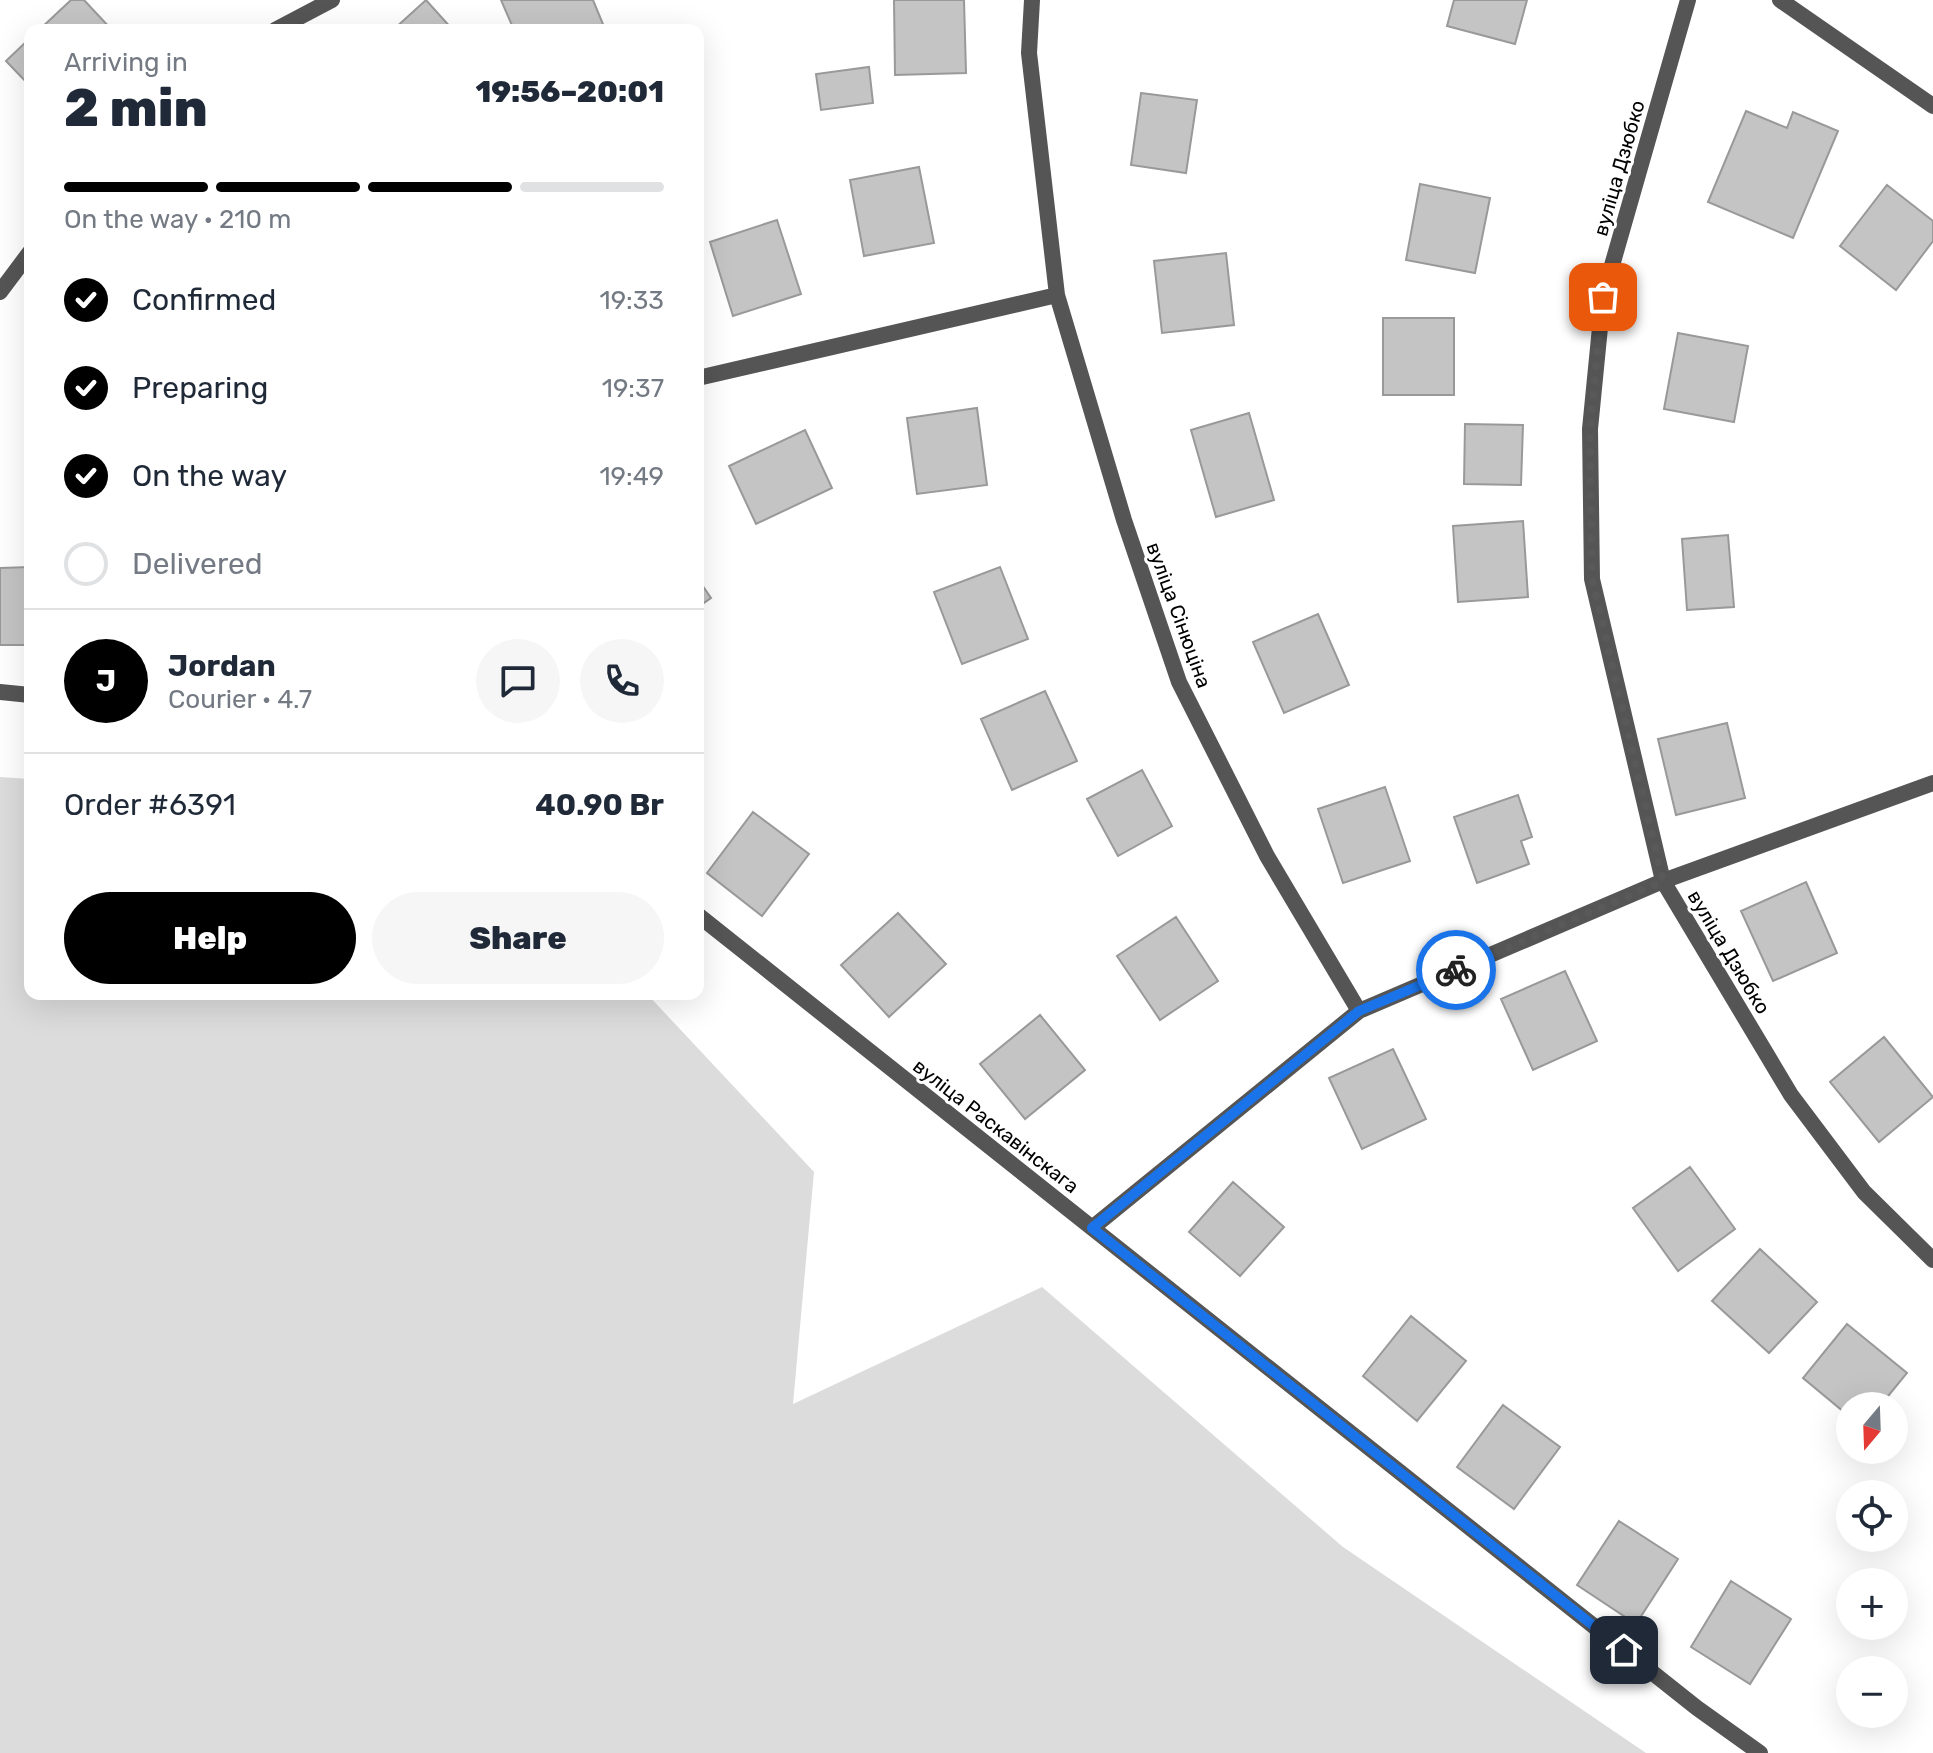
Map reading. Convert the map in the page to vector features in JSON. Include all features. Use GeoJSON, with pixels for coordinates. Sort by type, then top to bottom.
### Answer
{"type":"FeatureCollection","features":[{"type":"Feature","properties":{"kind":"street"},"geometry":{"type":"LineString","coordinates":[[286,24],[332,0]]}},
{"type":"Feature","properties":{"kind":"street","name":"вуліца Сінюціна"},"geometry":{"type":"LineString","coordinates":[[1032,0],[1029,53],[1057,295],[1124,520],[1179,682],[1267,856],[1359,1011]]}},
{"type":"Feature","properties":{"kind":"street","name":"вуліца Дзюбко"},"geometry":{"type":"LineString","coordinates":[[1688,0],[1603,297],[1590,429],[1592,579],[1663,881],[1791,1095],[1864,1192],[1933,1260]]}},
{"type":"Feature","properties":{"kind":"street"},"geometry":{"type":"LineString","coordinates":[[1780,0],[1933,106]]}},
{"type":"Feature","properties":{"kind":"street"},"geometry":{"type":"LineString","coordinates":[[0,292],[24,260]]}},
{"type":"Feature","properties":{"kind":"street"},"geometry":{"type":"LineString","coordinates":[[704,377],[1057,295]]}},
{"type":"Feature","properties":{"kind":"street"},"geometry":{"type":"LineString","coordinates":[[0,692],[24,694]]}},
{"type":"Feature","properties":{"kind":"street"},"geometry":{"type":"LineString","coordinates":[[1092,1228],[1359,1011],[1663,881],[1933,783]]}},
{"type":"Feature","properties":{"kind":"street","name":"вуліца Раскавінскага"},"geometry":{"type":"LineString","coordinates":[[704,920],[1697,1708],[1760,1753]]}},
{"type":"Feature","properties":{"kind":"shaded area"},"geometry":{"type":"Polygon","coordinates":[[[0,777],[24,779],[24,1000],[653,1000],[814,1172],[793,1404],[1042,1287],[1343,1547],[1646,1753],[0,1753],[0,777]]]}},
{"type":"Feature","properties":{"kind":"building"},"geometry":{"type":"Polygon","coordinates":[[[71,0],[84,0],[106,24],[45,24],[71,0]]]}},
{"type":"Feature","properties":{"kind":"building"},"geometry":{"type":"Polygon","coordinates":[[[426,0],[448,24],[400,24],[426,0]]]}},
{"type":"Feature","properties":{"kind":"building"},"geometry":{"type":"Polygon","coordinates":[[[501,0],[593,0],[603,24],[511,24],[501,0]]]}},
{"type":"Feature","properties":{"kind":"building"},"geometry":{"type":"Polygon","coordinates":[[[894,0],[964,0],[966,73],[895,75],[894,0]]]}},
{"type":"Feature","properties":{"kind":"building"},"geometry":{"type":"Polygon","coordinates":[[[1454,0],[1527,0],[1515,44],[1447,26],[1454,0]]]}},
{"type":"Feature","properties":{"kind":"building"},"geometry":{"type":"Polygon","coordinates":[[[24,44],[24,80],[6,61],[24,44]]]}},
{"type":"Feature","properties":{"kind":"building"},"geometry":{"type":"Polygon","coordinates":[[[869,67],[873,103],[821,110],[816,74],[869,67]]]}},
{"type":"Feature","properties":{"kind":"building"},"geometry":{"type":"Polygon","coordinates":[[[1141,93],[1197,100],[1186,173],[1131,165],[1141,93]]]}},
{"type":"Feature","properties":{"kind":"building"},"geometry":{"type":"Polygon","coordinates":[[[1746,111],[1787,128],[1793,112],[1838,131],[1793,238],[1708,202],[1746,111]]]}},
{"type":"Feature","properties":{"kind":"building"},"geometry":{"type":"Polygon","coordinates":[[[919,167],[934,243],[864,256],[850,180],[919,167]]]}},
{"type":"Feature","properties":{"kind":"building"},"geometry":{"type":"Polygon","coordinates":[[[1420,184],[1490,198],[1475,273],[1406,260],[1420,184]]]}},
{"type":"Feature","properties":{"kind":"building"},"geometry":{"type":"Polygon","coordinates":[[[1887,185],[1933,221],[1933,241],[1896,290],[1840,246],[1887,185]]]}},
{"type":"Feature","properties":{"kind":"building"},"geometry":{"type":"Polygon","coordinates":[[[777,220],[801,294],[733,316],[710,242],[777,220]]]}},
{"type":"Feature","properties":{"kind":"building"},"geometry":{"type":"Polygon","coordinates":[[[1226,253],[1234,325],[1162,333],[1154,261],[1226,253]]]}},
{"type":"Feature","properties":{"kind":"building"},"geometry":{"type":"Polygon","coordinates":[[[1383,318],[1454,318],[1454,395],[1383,395],[1383,318]]]}},
{"type":"Feature","properties":{"kind":"building"},"geometry":{"type":"Polygon","coordinates":[[[1678,333],[1748,346],[1734,422],[1664,409],[1678,333]]]}},
{"type":"Feature","properties":{"kind":"building"},"geometry":{"type":"Polygon","coordinates":[[[977,408],[987,485],[917,494],[907,418],[977,408]]]}},
{"type":"Feature","properties":{"kind":"building"},"geometry":{"type":"Polygon","coordinates":[[[1249,413],[1274,500],[1216,517],[1191,430],[1249,413]]]}},
{"type":"Feature","properties":{"kind":"building"},"geometry":{"type":"Polygon","coordinates":[[[1465,424],[1523,425],[1521,485],[1464,484],[1465,424]]]}},
{"type":"Feature","properties":{"kind":"building"},"geometry":{"type":"Polygon","coordinates":[[[805,430],[832,488],[756,524],[729,466],[805,430]]]}},
{"type":"Feature","properties":{"kind":"building"},"geometry":{"type":"Polygon","coordinates":[[[1523,521],[1528,597],[1458,602],[1453,526],[1523,521]]]}},
{"type":"Feature","properties":{"kind":"building"},"geometry":{"type":"Polygon","coordinates":[[[1728,535],[1734,607],[1687,610],[1682,539],[1728,535]]]}},
{"type":"Feature","properties":{"kind":"building"},"geometry":{"type":"Polygon","coordinates":[[[24,567],[24,645],[0,645],[0,568],[24,567]]]}},
{"type":"Feature","properties":{"kind":"building"},"geometry":{"type":"Polygon","coordinates":[[[1000,567],[1028,639],[962,664],[934,592],[1000,567]]]}},
{"type":"Feature","properties":{"kind":"building"},"geometry":{"type":"Polygon","coordinates":[[[704,588],[711,598],[704,603],[704,588]]]}},
{"type":"Feature","properties":{"kind":"building"},"geometry":{"type":"Polygon","coordinates":[[[1318,614],[1349,685],[1284,713],[1253,642],[1318,614]]]}},
{"type":"Feature","properties":{"kind":"building"},"geometry":{"type":"Polygon","coordinates":[[[1045,691],[1077,761],[1012,790],[981,719],[1045,691]]]}},
{"type":"Feature","properties":{"kind":"building"},"geometry":{"type":"Polygon","coordinates":[[[1727,723],[1745,798],[1676,815],[1658,739],[1727,723]]]}},
{"type":"Feature","properties":{"kind":"building"},"geometry":{"type":"Polygon","coordinates":[[[1142,770],[1172,826],[1118,856],[1087,799],[1142,770]]]}},
{"type":"Feature","properties":{"kind":"building"},"geometry":{"type":"Polygon","coordinates":[[[1385,787],[1410,861],[1343,883],[1318,809],[1385,787]]]}},
{"type":"Feature","properties":{"kind":"building"},"geometry":{"type":"Polygon","coordinates":[[[1518,795],[1532,837],[1521,841],[1529,864],[1477,883],[1454,817],[1518,795]]]}},
{"type":"Feature","properties":{"kind":"building"},"geometry":{"type":"Polygon","coordinates":[[[753,812],[809,854],[762,916],[707,873],[753,812]]]}},
{"type":"Feature","properties":{"kind":"building"},"geometry":{"type":"Polygon","coordinates":[[[1806,882],[1837,953],[1773,981],[1741,911],[1806,882]]]}},
{"type":"Feature","properties":{"kind":"building"},"geometry":{"type":"Polygon","coordinates":[[[898,913],[946,964],[889,1017],[841,965],[898,913]]]}},
{"type":"Feature","properties":{"kind":"building"},"geometry":{"type":"Polygon","coordinates":[[[1176,917],[1218,981],[1160,1020],[1117,956],[1176,917]]]}},
{"type":"Feature","properties":{"kind":"building"},"geometry":{"type":"Polygon","coordinates":[[[1565,971],[1597,1041],[1533,1070],[1501,999],[1565,971]]]}},
{"type":"Feature","properties":{"kind":"building"},"geometry":{"type":"Polygon","coordinates":[[[1040,1015],[1085,1070],[1025,1119],[980,1064],[1040,1015]]]}},
{"type":"Feature","properties":{"kind":"building"},"geometry":{"type":"Polygon","coordinates":[[[1884,1037],[1933,1097],[1879,1142],[1830,1082],[1884,1037]]]}},
{"type":"Feature","properties":{"kind":"building"},"geometry":{"type":"Polygon","coordinates":[[[1393,1049],[1426,1119],[1362,1149],[1329,1078],[1393,1049]]]}},
{"type":"Feature","properties":{"kind":"building"},"geometry":{"type":"Polygon","coordinates":[[[1690,1167],[1735,1229],[1678,1271],[1633,1208],[1690,1167]]]}},
{"type":"Feature","properties":{"kind":"building"},"geometry":{"type":"Polygon","coordinates":[[[1233,1182],[1284,1227],[1240,1276],[1189,1232],[1233,1182]]]}},
{"type":"Feature","properties":{"kind":"building"},"geometry":{"type":"Polygon","coordinates":[[[1760,1249],[1817,1302],[1769,1353],[1712,1301],[1760,1249]]]}},
{"type":"Feature","properties":{"kind":"building"},"geometry":{"type":"Polygon","coordinates":[[[1411,1316],[1466,1361],[1417,1421],[1363,1376],[1411,1316]]]}},
{"type":"Feature","properties":{"kind":"building"},"geometry":{"type":"Polygon","coordinates":[[[1847,1324],[1907,1373],[1891,1392],[1836,1392],[1836,1405],[1803,1378],[1847,1324]]]}},
{"type":"Feature","properties":{"kind":"building"},"geometry":{"type":"Polygon","coordinates":[[[1503,1405],[1560,1447],[1514,1509],[1457,1467],[1503,1405]]]}},
{"type":"Feature","properties":{"kind":"building"},"geometry":{"type":"Polygon","coordinates":[[[1619,1521],[1678,1559],[1636,1624],[1577,1585],[1619,1521]]]}},
{"type":"Feature","properties":{"kind":"building"},"geometry":{"type":"Polygon","coordinates":[[[1731,1581],[1791,1619],[1750,1684],[1691,1647],[1731,1581]]]}},
{"type":"Feature","properties":{"kind":"way so far"},"geometry":{"type":"LineString","coordinates":[[1456,970],[1663,881],[1592,579],[1590,429],[1603,297]]}},
{"type":"Feature","properties":{"kind":"route"},"geometry":{"type":"LineString","coordinates":[[1456,970],[1359,1011],[1092,1228],[1624,1650]]}}]}
